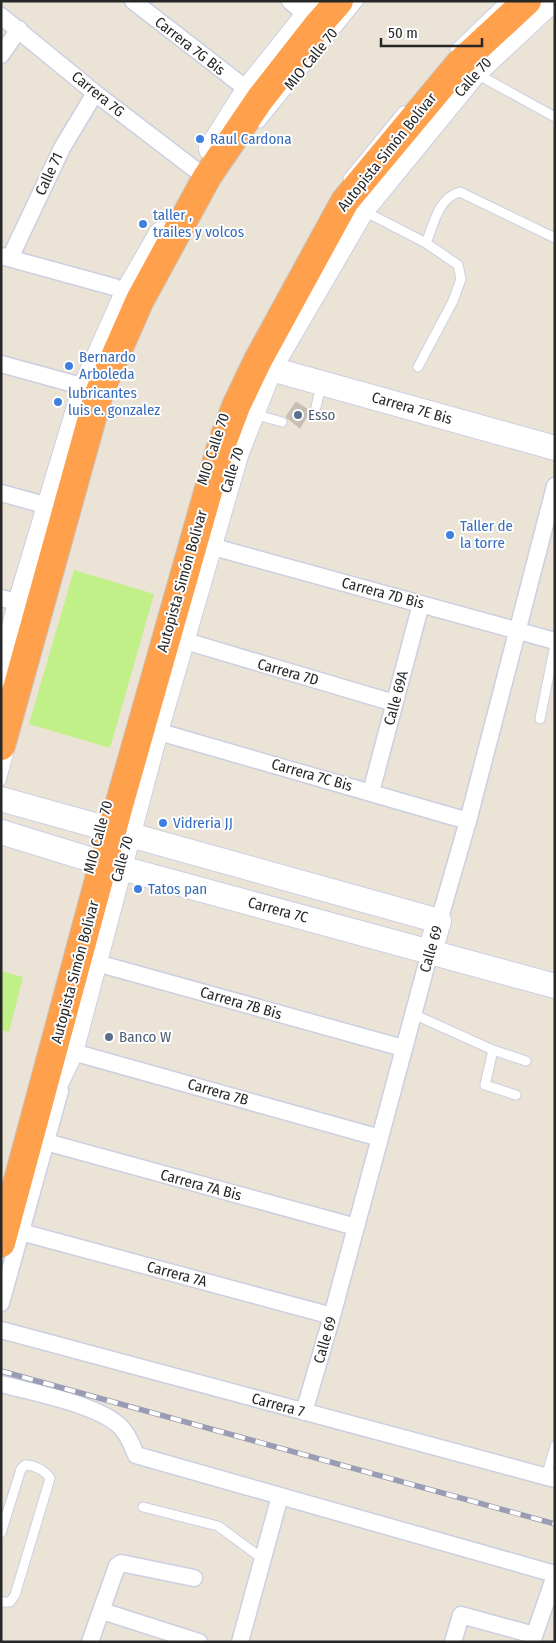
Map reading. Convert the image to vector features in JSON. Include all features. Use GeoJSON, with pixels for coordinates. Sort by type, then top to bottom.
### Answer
{"type":"FeatureCollection","features":[{"type":"Feature","properties":{"kind":"highway"},"geometry":{"type":"LineString","coordinates":[[31,567],[56,509],[99,392],[140,300],[207,177],[260,99],[339,1]]}},
{"type":"Feature","properties":{"kind":"highway","name":"Autopista Simón Bolívar"},"geometry":{"type":"LineString","coordinates":[[11,1237],[86,960],[99,862],[221,446],[236,406],[258,360],[345,201],[460,63],[526,1]]}},
{"type":"Feature","properties":{"kind":"highway"},"geometry":{"type":"LineString","coordinates":[[7,742],[32,635],[56,509]]}},
{"type":"Feature","properties":{"kind":"highway"},"geometry":{"type":"LineString","coordinates":[[185,574],[210,546]]}},
{"type":"Feature","properties":{"kind":"highway"},"geometry":{"type":"LineString","coordinates":[[11,601],[32,635]]}},
{"type":"Feature","properties":{"kind":"highway"},"geometry":{"type":"LineString","coordinates":[[176,604],[182,640]]}},
{"type":"Feature","properties":{"kind":"street","name":"Carrera 7G Bis"},"geometry":{"type":"LineString","coordinates":[[133,1],[248,90]]}},
{"type":"Feature","properties":{"kind":"street","name":"Calle 70"},"geometry":{"type":"LineString","coordinates":[[108,830],[156,731],[237,452],[271,366],[362,210],[474,73],[551,1]]}},
{"type":"Feature","properties":{"kind":"street"},"geometry":{"type":"LineString","coordinates":[[1,493],[56,509],[85,387],[127,293],[197,171],[248,90],[305,6]]}},
{"type":"Feature","properties":{"kind":"street","name":"Carrera 7G"},"geometry":{"type":"LineString","coordinates":[[1,16],[95,93],[197,171]]}},
{"type":"Feature","properties":{"kind":"street"},"geometry":{"type":"LineString","coordinates":[[1,55],[19,29]]}},
{"type":"Feature","properties":{"kind":"street","name":"Calle 71"},"geometry":{"type":"LineString","coordinates":[[5,257],[62,148],[95,93]]}},
{"type":"Feature","properties":{"kind":"street"},"geometry":{"type":"LineString","coordinates":[[5,257],[114,287],[127,293]]}},
{"type":"Feature","properties":{"kind":"street"},"geometry":{"type":"LineString","coordinates":[[1,364],[85,387]]}},
{"type":"Feature","properties":{"kind":"street","name":"Carrera 7E Bis"},"geometry":{"type":"LineString","coordinates":[[271,366],[282,372],[555,448]]}},
{"type":"Feature","properties":{"kind":"street","name":"Calle 69"},"geometry":{"type":"LineString","coordinates":[[304,1412],[332,1316],[403,1048],[468,821],[516,630],[555,486]]}},
{"type":"Feature","properties":{"kind":"street","name":"Carrera 7D Bis"},"geometry":{"type":"LineString","coordinates":[[210,546],[555,641]]}},
{"type":"Feature","properties":{"kind":"street"},"geometry":{"type":"LineString","coordinates":[[1,678],[11,601],[31,567]]}},
{"type":"Feature","properties":{"kind":"street","name":"Calle 69A"},"geometry":{"type":"LineString","coordinates":[[371,792],[421,604]]}},
{"type":"Feature","properties":{"kind":"street","name":"Carrera 7D"},"geometry":{"type":"LineString","coordinates":[[182,640],[394,704]]}},
{"type":"Feature","properties":{"kind":"street","name":"Carrera 7C Bis"},"geometry":{"type":"LineString","coordinates":[[156,731],[468,821]]}},
{"type":"Feature","properties":{"kind":"street"},"geometry":{"type":"LineString","coordinates":[[1,800],[439,921]]}},
{"type":"Feature","properties":{"kind":"street","name":"Carrera 7C"},"geometry":{"type":"LineString","coordinates":[[1,832],[99,862],[555,986]]}},
{"type":"Feature","properties":{"kind":"street","name":"Carrera 7B Bis"},"geometry":{"type":"LineString","coordinates":[[86,960],[403,1048]]}},
{"type":"Feature","properties":{"kind":"street","name":"Carrera 7B"},"geometry":{"type":"LineString","coordinates":[[63,1049],[380,1138]]}},
{"type":"Feature","properties":{"kind":"street","name":"Carrera 7A Bis"},"geometry":{"type":"LineString","coordinates":[[38,1140],[356,1227]]}},
{"type":"Feature","properties":{"kind":"street"},"geometry":{"type":"LineString","coordinates":[[1,1303],[11,1237]]}},
{"type":"Feature","properties":{"kind":"street","name":"Carrera 7A"},"geometry":{"type":"LineString","coordinates":[[11,1237],[332,1316]]}},
{"type":"Feature","properties":{"kind":"street","name":"Carrera 7"},"geometry":{"type":"LineString","coordinates":[[1,1330],[550,1478]]}},
{"type":"Feature","properties":{"kind":"street"},"geometry":{"type":"LineString","coordinates":[[1,1384],[84,1406],[105,1416],[124,1429],[136,1455],[555,1575],[533,1638],[461,1615],[453,1642]]}},
{"type":"Feature","properties":{"kind":"street"},"geometry":{"type":"LineString","coordinates":[[240,1642],[280,1496]]}},
{"type":"Feature","properties":{"kind":"street"},"geometry":{"type":"LineString","coordinates":[[90,1642],[117,1566],[121,1563],[194,1578]]}},
{"type":"Feature","properties":{"kind":"street"},"geometry":{"type":"LineString","coordinates":[[102,1611],[199,1642]]}},
{"type":"Feature","properties":{"kind":"lane","name":"MIO Calle 70"},"geometry":{"type":"LineString","coordinates":[[255,130],[317,50],[359,1]]}},
{"type":"Feature","properties":{"kind":"lane"},"geometry":{"type":"LineString","coordinates":[[449,56],[505,1]]}},
{"type":"Feature","properties":{"kind":"lane"},"geometry":{"type":"LineString","coordinates":[[474,73],[555,117]]}},
{"type":"Feature","properties":{"kind":"lane","name":"MIO Calle 70"},"geometry":{"type":"LineString","coordinates":[[129,733],[213,443],[225,412],[251,356],[339,192],[355,168],[411,100]]}},
{"type":"Feature","properties":{"kind":"lane"},"geometry":{"type":"LineString","coordinates":[[426,243],[442,204],[450,195],[460,192],[555,238]]}},
{"type":"Feature","properties":{"kind":"lane"},"geometry":{"type":"LineString","coordinates":[[362,210],[426,243],[458,265],[461,278],[453,301],[418,367]]}},
{"type":"Feature","properties":{"kind":"lane"},"geometry":{"type":"LineString","coordinates":[[138,329],[158,287]]}},
{"type":"Feature","properties":{"kind":"lane"},"geometry":{"type":"LineString","coordinates":[[316,407],[321,383]]}},
{"type":"Feature","properties":{"kind":"lane"},"geometry":{"type":"LineString","coordinates":[[251,413],[282,422]]}},
{"type":"Feature","properties":{"kind":"lane"},"geometry":{"type":"LineString","coordinates":[[52,600],[96,442]]}},
{"type":"Feature","properties":{"kind":"lane"},"geometry":{"type":"LineString","coordinates":[[540,719],[555,645]]}},
{"type":"Feature","properties":{"kind":"lane"},"geometry":{"type":"LineString","coordinates":[[1,781],[7,742]]}},
{"type":"Feature","properties":{"kind":"lane"},"geometry":{"type":"LineString","coordinates":[[413,1014],[493,1050],[526,1061]]}},
{"type":"Feature","properties":{"kind":"lane"},"geometry":{"type":"LineString","coordinates":[[493,1050],[485,1085],[516,1095]]}},
{"type":"Feature","properties":{"kind":"lane"},"geometry":{"type":"LineString","coordinates":[[550,1478],[555,1446]]}},
{"type":"Feature","properties":{"kind":"lane"},"geometry":{"type":"LineString","coordinates":[[1,1533],[21,1469],[25,1465],[29,1465],[47,1473],[50,1478],[49,1482],[15,1595],[10,1602],[1,1602]]}},
{"type":"Feature","properties":{"kind":"lane"},"geometry":{"type":"LineString","coordinates":[[143,1507],[218,1526],[263,1559]]}},
{"type":"Feature","properties":{"kind":"green space"},"geometry":{"type":"Polygon","coordinates":[[[74,570],[154,594],[110,748],[29,724],[74,570]]]}},
{"type":"Feature","properties":{"kind":"green space"},"geometry":{"type":"Polygon","coordinates":[[[1,971],[23,977],[9,1032],[1,1030],[1,971]]]}},
{"type":"Feature","properties":{"kind":"building","name":"Esso"},"geometry":{"type":"Polygon","coordinates":[[[296,402],[310,411],[300,428],[286,417],[296,402]]]}},
{"type":"Feature","properties":{"kind":"railway"},"geometry":{"type":"LineString","coordinates":[[1,1371],[555,1524]]}},
{"type":"Feature","properties":{"kind":"place","name":"Raul Cardona"},"geometry":{"type":"Point","coordinates":[200,139]}},
{"type":"Feature","properties":{"kind":"place","name":"taller , trailes y volcos"},"geometry":{"type":"Point","coordinates":[143,224]}},
{"type":"Feature","properties":{"kind":"place","name":"Bernardo Arboleda"},"geometry":{"type":"Point","coordinates":[69,366]}},
{"type":"Feature","properties":{"kind":"place","name":"lubricantes luis e. gonzalez"},"geometry":{"type":"Point","coordinates":[58,402]}},
{"type":"Feature","properties":{"kind":"place","name":"Esso"},"geometry":{"type":"Point","coordinates":[298,415]}},
{"type":"Feature","properties":{"kind":"place","name":"Taller de la torre"},"geometry":{"type":"Point","coordinates":[450,535]}},
{"type":"Feature","properties":{"kind":"place","name":"Vidreria JJ"},"geometry":{"type":"Point","coordinates":[163,823]}},
{"type":"Feature","properties":{"kind":"place","name":"Tatos pan"},"geometry":{"type":"Point","coordinates":[138,889]}},
{"type":"Feature","properties":{"kind":"place","name":"Banco W"},"geometry":{"type":"Point","coordinates":[109,1037]}}]}
